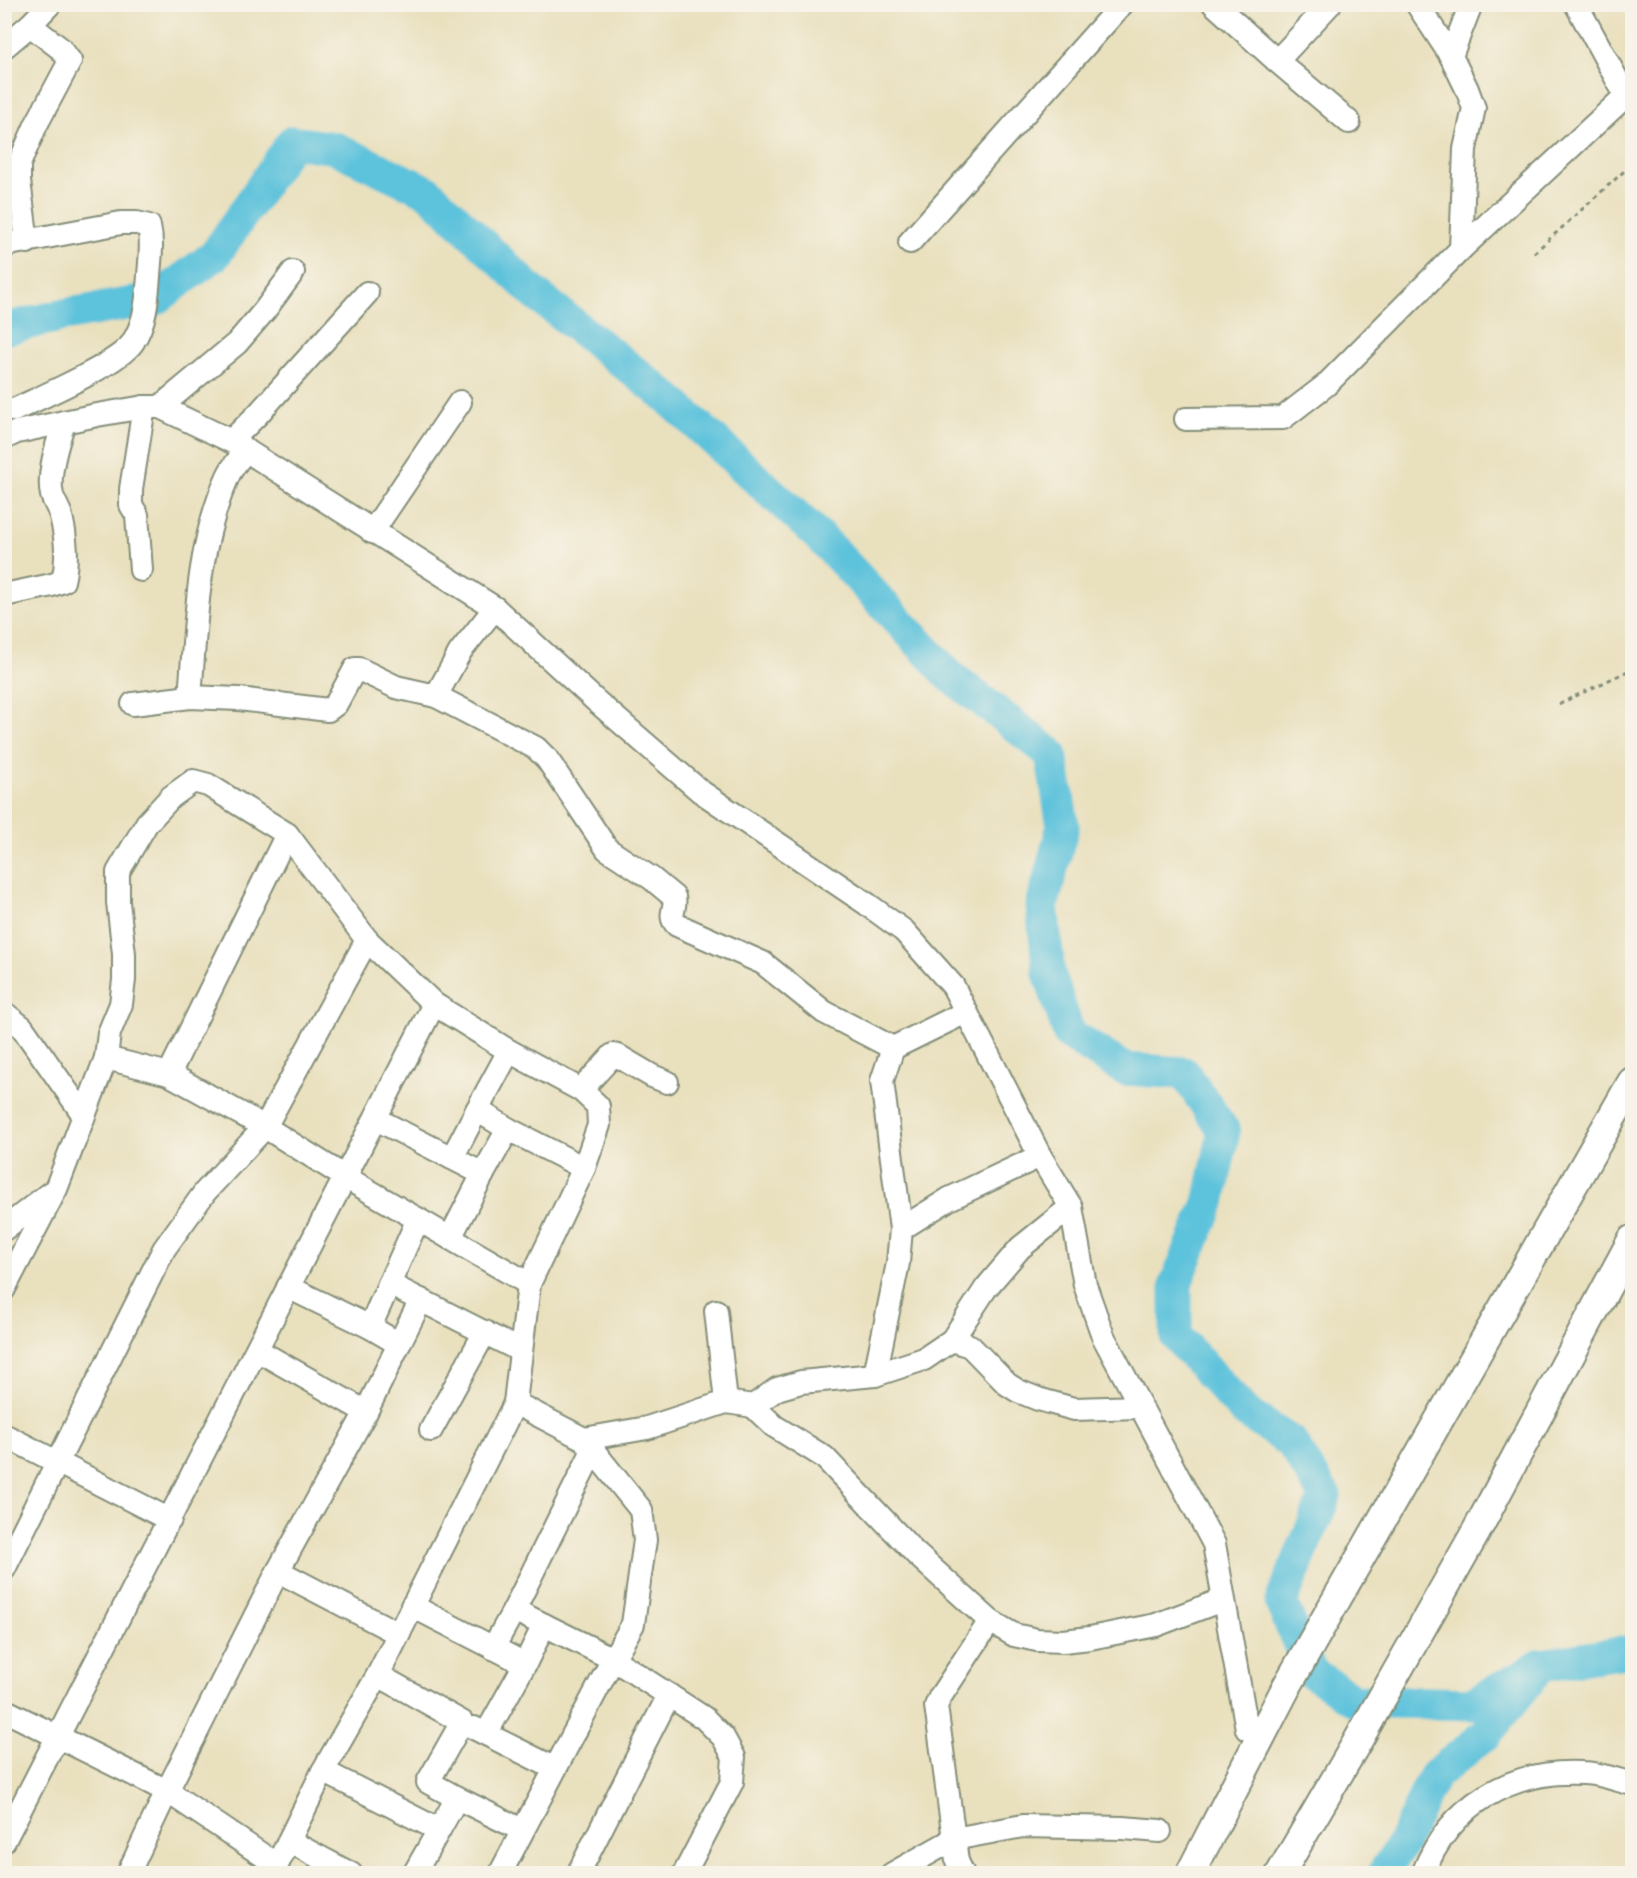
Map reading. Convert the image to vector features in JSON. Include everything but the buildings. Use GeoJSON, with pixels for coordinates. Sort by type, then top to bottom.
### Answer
{"type":"FeatureCollection","features":[{"type":"Feature","properties":{"kind":"main road"},"geometry":{"type":"LineString","coordinates":[[1190,1874],[1287,1686],[1632,1082]]}},
{"type":"Feature","properties":{"kind":"main road"},"geometry":{"type":"LineString","coordinates":[[1280,1874],[1477,1530],[1632,1240]]}},
{"type":"Feature","properties":{"kind":"street"},"geometry":{"type":"LineString","coordinates":[[4,47],[50,4]]}},
{"type":"Feature","properties":{"kind":"street"},"geometry":{"type":"LineString","coordinates":[[910,242],[1122,4]]}},
{"type":"Feature","properties":{"kind":"street"},"geometry":{"type":"LineString","coordinates":[[1214,4],[1349,122]]}},
{"type":"Feature","properties":{"kind":"street"},"geometry":{"type":"LineString","coordinates":[[1417,4],[1451,56],[1474,108],[1465,149],[1461,249]]}},
{"type":"Feature","properties":{"kind":"street"},"geometry":{"type":"LineString","coordinates":[[1451,56],[1471,4]]}},
{"type":"Feature","properties":{"kind":"street"},"geometry":{"type":"LineString","coordinates":[[1186,419],[1283,418],[1326,385],[1461,249],[1629,93],[1576,4]]}},
{"type":"Feature","properties":{"kind":"street"},"geometry":{"type":"LineString","coordinates":[[1277,61],[1324,6]]}},
{"type":"Feature","properties":{"kind":"street"},"geometry":{"type":"LineString","coordinates":[[10,422],[120,355],[131,344],[147,309],[152,241],[149,226],[121,223],[16,244],[19,164],[36,125],[70,61],[61,49],[30,25]]}},
{"type":"Feature","properties":{"kind":"street"},"geometry":{"type":"LineString","coordinates":[[10,422],[64,422],[152,407],[237,343],[293,272]]}},
{"type":"Feature","properties":{"kind":"street"},"geometry":{"type":"LineString","coordinates":[[190,697],[200,577],[212,520],[239,445],[258,414],[368,292]]}},
{"type":"Feature","properties":{"kind":"street"},"geometry":{"type":"LineString","coordinates":[[372,532],[460,402]]}},
{"type":"Feature","properties":{"kind":"street"},"geometry":{"type":"LineString","coordinates":[[152,407],[239,445],[372,532],[495,608],[595,700],[700,791],[904,931],[953,986],[1040,1156],[1071,1207],[1089,1296],[1103,1336],[1214,1544],[1222,1600],[1247,1729]]}},
{"type":"Feature","properties":{"kind":"street"},"geometry":{"type":"LineString","coordinates":[[141,570],[137,514],[131,505],[131,489],[152,407]]}},
{"type":"Feature","properties":{"kind":"street"},"geometry":{"type":"LineString","coordinates":[[4,595],[63,581],[66,570],[61,516],[51,493],[52,473],[64,422]]}},
{"type":"Feature","properties":{"kind":"street"},"geometry":{"type":"LineString","coordinates":[[436,696],[460,652],[495,608]]}},
{"type":"Feature","properties":{"kind":"street"},"geometry":{"type":"LineString","coordinates":[[133,704],[190,697],[239,699],[328,710],[336,704],[355,669],[396,687],[436,696],[536,748],[547,759],[607,849],[651,878],[674,897],[672,921],[677,926],[763,963],[824,1012],[893,1048]]}},
{"type":"Feature","properties":{"kind":"street"},"geometry":{"type":"LineString","coordinates":[[4,1289],[56,1189],[106,1058],[109,1033],[121,1004],[124,980],[118,872],[147,823],[171,796],[194,781],[208,785],[287,834],[367,940],[434,1004],[509,1051],[581,1090],[598,1106],[599,1125],[584,1168],[529,1284],[515,1403],[378,1676],[323,1771],[275,1869],[167,1791],[4,1710]]}},
{"type":"Feature","properties":{"kind":"street"},"geometry":{"type":"LineString","coordinates":[[169,1074],[287,834]]}},
{"type":"Feature","properties":{"kind":"street"},"geometry":{"type":"LineString","coordinates":[[4,1569],[164,1249],[205,1192],[265,1127],[367,940]]}},
{"type":"Feature","properties":{"kind":"street"},"geometry":{"type":"LineString","coordinates":[[4,1841],[434,1004]]}},
{"type":"Feature","properties":{"kind":"street"},"geometry":{"type":"LineString","coordinates":[[875,1376],[897,1263],[901,1228],[882,1081],[893,1048],[966,1012]]}},
{"type":"Feature","properties":{"kind":"street"},"geometry":{"type":"LineString","coordinates":[[4,1013],[22,1027],[83,1114]]}},
{"type":"Feature","properties":{"kind":"street"},"geometry":{"type":"LineString","coordinates":[[452,1158],[509,1051]]}},
{"type":"Feature","properties":{"kind":"street"},"geometry":{"type":"LineString","coordinates":[[581,1090],[613,1055],[667,1082]]}},
{"type":"Feature","properties":{"kind":"street"},"geometry":{"type":"LineString","coordinates":[[106,1058],[169,1074],[265,1127],[345,1177],[529,1284]]}},
{"type":"Feature","properties":{"kind":"street"},"geometry":{"type":"LineString","coordinates":[[477,1110],[508,1129],[584,1168]]}},
{"type":"Feature","properties":{"kind":"street"},"geometry":{"type":"LineString","coordinates":[[376,1119],[483,1174]]}},
{"type":"Feature","properties":{"kind":"street"},"geometry":{"type":"LineString","coordinates":[[450,1238],[508,1129]]}},
{"type":"Feature","properties":{"kind":"street"},"geometry":{"type":"LineString","coordinates":[[901,1228],[949,1199],[1040,1156]]}},
{"type":"Feature","properties":{"kind":"street"},"geometry":{"type":"LineString","coordinates":[[4,1229],[56,1189]]}},
{"type":"Feature","properties":{"kind":"street"},"geometry":{"type":"LineString","coordinates":[[753,1406],[777,1389],[801,1382],[875,1376],[924,1359],[952,1340],[986,1288],[1020,1248],[1071,1207]]}},
{"type":"Feature","properties":{"kind":"street"},"geometry":{"type":"LineString","coordinates":[[370,1327],[418,1219]]}},
{"type":"Feature","properties":{"kind":"street"},"geometry":{"type":"LineString","coordinates":[[389,1284],[521,1351]]}},
{"type":"Feature","properties":{"kind":"street"},"geometry":{"type":"LineString","coordinates":[[288,1287],[370,1327],[399,1344]]}},
{"type":"Feature","properties":{"kind":"street"},"geometry":{"type":"LineString","coordinates":[[128,1874],[167,1791],[278,1571],[366,1412],[421,1300]]}},
{"type":"Feature","properties":{"kind":"street"},"geometry":{"type":"LineString","coordinates":[[716,1311],[726,1402]]}},
{"type":"Feature","properties":{"kind":"street"},"geometry":{"type":"LineString","coordinates":[[430,1430],[485,1332]]}},
{"type":"Feature","properties":{"kind":"street"},"geometry":{"type":"LineString","coordinates":[[952,1340],[970,1346],[1012,1388],[1038,1399],[1074,1409],[1140,1407]]}},
{"type":"Feature","properties":{"kind":"street"},"geometry":{"type":"LineString","coordinates":[[257,1350],[366,1412]]}},
{"type":"Feature","properties":{"kind":"street"},"geometry":{"type":"LineString","coordinates":[[589,1444],[726,1402],[753,1406],[774,1426],[824,1456],[915,1553],[990,1621],[1014,1635],[1037,1640],[1063,1641],[1156,1625],[1222,1600]]}},
{"type":"Feature","properties":{"kind":"street"},"geometry":{"type":"LineString","coordinates":[[500,1874],[554,1768],[633,1624],[645,1539],[641,1510],[589,1444],[515,1403]]}},
{"type":"Feature","properties":{"kind":"street"},"geometry":{"type":"LineString","coordinates":[[4,1436],[170,1520]]}},
{"type":"Feature","properties":{"kind":"street"},"geometry":{"type":"LineString","coordinates":[[493,1648],[514,1610],[589,1444]]}},
{"type":"Feature","properties":{"kind":"street"},"geometry":{"type":"LineString","coordinates":[[278,1571],[399,1634]]}},
{"type":"Feature","properties":{"kind":"street"},"geometry":{"type":"LineString","coordinates":[[412,1606],[525,1664]]}},
{"type":"Feature","properties":{"kind":"street"},"geometry":{"type":"LineString","coordinates":[[514,1610],[613,1659],[704,1718],[723,1737],[734,1757],[732,1782],[684,1874]]}},
{"type":"Feature","properties":{"kind":"street"},"geometry":{"type":"LineString","coordinates":[[963,1874],[957,1861],[936,1706],[990,1621]]}},
{"type":"Feature","properties":{"kind":"street"},"geometry":{"type":"LineString","coordinates":[[486,1734],[544,1625]]}},
{"type":"Feature","properties":{"kind":"street"},"geometry":{"type":"LineString","coordinates":[[378,1676],[462,1722],[554,1768]]}},
{"type":"Feature","properties":{"kind":"street"},"geometry":{"type":"LineString","coordinates":[[578,1874],[669,1695]]}},
{"type":"Feature","properties":{"kind":"street"},"geometry":{"type":"LineString","coordinates":[[410,1815],[462,1722]]}},
{"type":"Feature","properties":{"kind":"street"},"geometry":{"type":"LineString","coordinates":[[323,1771],[439,1830]]}},
{"type":"Feature","properties":{"kind":"street"},"geometry":{"type":"LineString","coordinates":[[1423,1874],[1440,1838],[1461,1815],[1495,1789],[1531,1776],[1584,1773],[1632,1784]]}},
{"type":"Feature","properties":{"kind":"street"},"geometry":{"type":"LineString","coordinates":[[428,1782],[522,1830]]}},
{"type":"Feature","properties":{"kind":"street"},"geometry":{"type":"LineString","coordinates":[[414,1874],[457,1797]]}},
{"type":"Feature","properties":{"kind":"street"},"geometry":{"type":"LineString","coordinates":[[892,1874],[954,1839],[1023,1826],[1160,1831]]}},
{"type":"Feature","properties":{"kind":"street"},"geometry":{"type":"LineString","coordinates":[[289,1841],[351,1874]]}},
{"type":"Feature","properties":{"kind":"path"},"geometry":{"type":"LineString","coordinates":[[1534,253],[1632,164]]}},
{"type":"Feature","properties":{"kind":"path"},"geometry":{"type":"LineString","coordinates":[[1559,704],[1632,669]]}},
{"type":"Feature","properties":{"kind":"waterway"},"geometry":{"type":"LineString","coordinates":[[4,329],[64,315],[156,299],[215,255],[292,142],[335,148],[428,192],[534,293],[669,399],[824,541],[949,675],[1051,754],[1063,826],[1042,906],[1049,973],[1069,1034],[1124,1069],[1184,1073],[1224,1131],[1209,1203],[1176,1283],[1176,1336],[1245,1412],[1291,1442],[1325,1496],[1281,1602],[1311,1672],[1355,1701],[1472,1704],[1542,1665]]}},
{"type":"Feature","properties":{"kind":"waterway"},"geometry":{"type":"LineString","coordinates":[[1383,1874],[1404,1841],[1434,1776],[1486,1734],[1542,1665],[1632,1651]]}}]}
